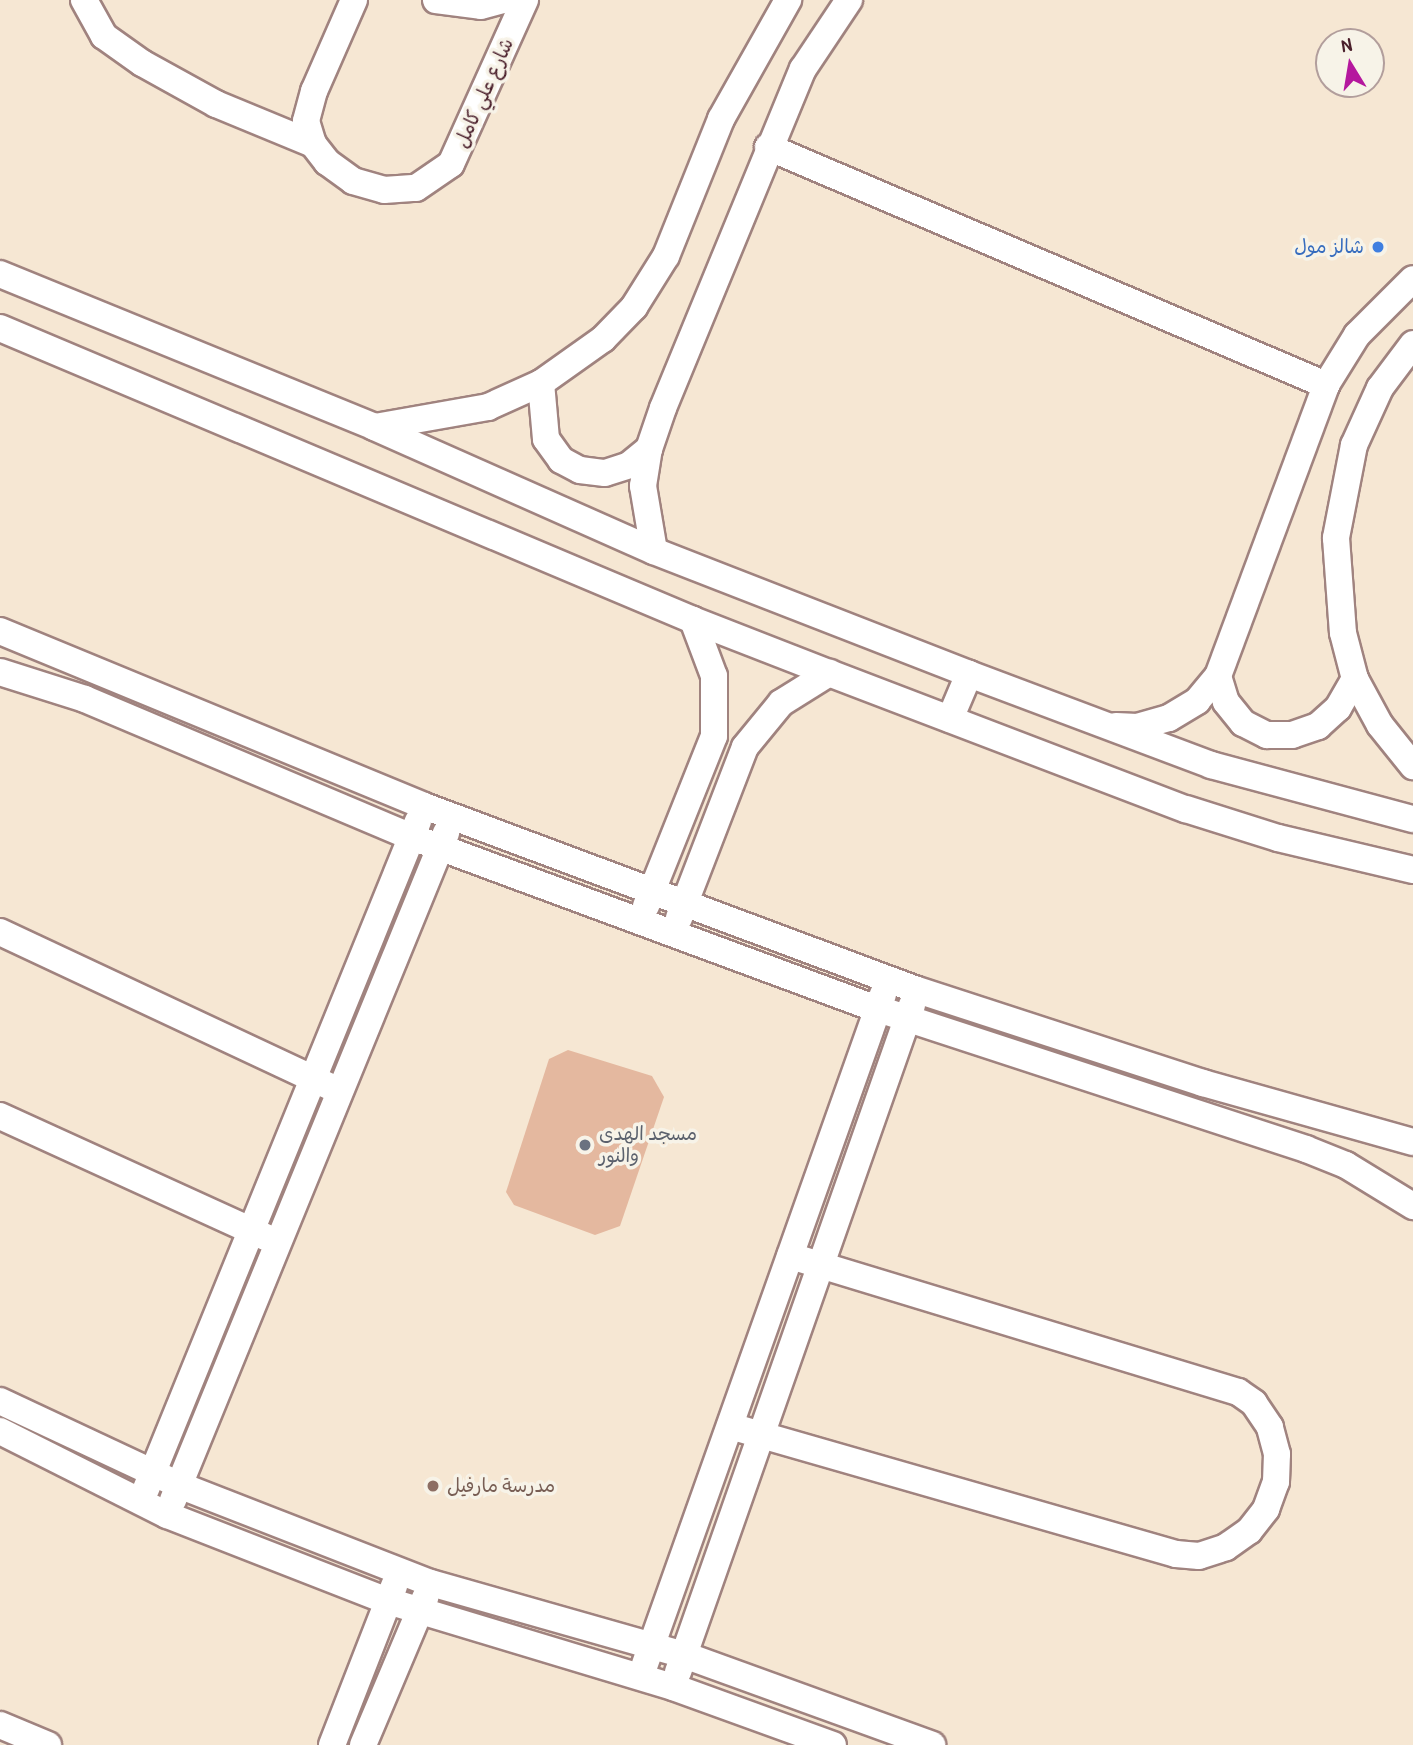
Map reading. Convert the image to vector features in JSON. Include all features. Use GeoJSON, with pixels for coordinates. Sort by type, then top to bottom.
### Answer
{"type":"FeatureCollection","features":[{"type":"Feature","properties":{"kind":"street"},"geometry":{"type":"LineString","coordinates":[[84,0],[104,36],[142,63],[216,104],[313,144]]}},
{"type":"Feature","properties":{"kind":"street"},"geometry":{"type":"LineString","coordinates":[[313,144],[306,121],[314,91],[354,0]]}},
{"type":"Feature","properties":{"kind":"street"},"geometry":{"type":"LineString","coordinates":[[436,0],[481,6],[503,0]]}},
{"type":"Feature","properties":{"kind":"street","name":"شارع علي كامل"},"geometry":{"type":"LineString","coordinates":[[313,144],[327,162],[353,181],[384,190],[416,188],[437,178],[463,143],[525,0]]}},
{"type":"Feature","properties":{"kind":"street"},"geometry":{"type":"LineString","coordinates":[[374,427],[488,407],[541,383],[595,345],[634,307],[666,256],[721,119],[788,0]]}},
{"type":"Feature","properties":{"kind":"street"},"geometry":{"type":"LineString","coordinates":[[654,551],[643,486],[649,449],[768,146],[803,69],[849,0]]}},
{"type":"Feature","properties":{"kind":"street"},"geometry":{"type":"LineString","coordinates":[[768,146],[1326,384]]}},
{"type":"Feature","properties":{"kind":"street"},"geometry":{"type":"LineString","coordinates":[[0,274],[374,427],[654,551],[969,674],[1104,726],[1288,789],[1413,820]]}},
{"type":"Feature","properties":{"kind":"street"},"geometry":{"type":"LineString","coordinates":[[1104,726],[1137,727],[1169,718],[1197,701],[1218,676],[1326,384],[1357,335],[1413,279]]}},
{"type":"Feature","properties":{"kind":"street"},"geometry":{"type":"LineString","coordinates":[[0,328],[693,620],[1186,810],[1289,842],[1413,870]]}},
{"type":"Feature","properties":{"kind":"street"},"geometry":{"type":"LineString","coordinates":[[1413,344],[1380,388],[1354,444],[1342,491],[1336,586],[1355,679],[1380,724],[1413,766]]}},
{"type":"Feature","properties":{"kind":"street"},"geometry":{"type":"LineString","coordinates":[[541,383],[546,439],[561,460],[580,470],[605,473],[629,465],[649,449]]}},
{"type":"Feature","properties":{"kind":"street"},"geometry":{"type":"LineString","coordinates":[[639,921],[714,736],[714,676],[693,620]]}},
{"type":"Feature","properties":{"kind":"street"},"geometry":{"type":"LineString","coordinates":[[0,631],[452,817],[889,980],[1203,1083],[1413,1142]]}},
{"type":"Feature","properties":{"kind":"street"},"geometry":{"type":"LineString","coordinates":[[0,672],[85,699],[440,848],[878,1009],[1306,1149],[1346,1165],[1413,1206]]}},
{"type":"Feature","properties":{"kind":"street"},"geometry":{"type":"LineString","coordinates":[[673,933],[745,747],[781,703],[829,673]]}},
{"type":"Feature","properties":{"kind":"street"},"geometry":{"type":"LineString","coordinates":[[950,719],[969,674]]}},
{"type":"Feature","properties":{"kind":"street"},"geometry":{"type":"LineString","coordinates":[[1218,676],[1226,702],[1234,712],[1267,735],[1292,735],[1318,726],[1338,708],[1355,679]]}},
{"type":"Feature","properties":{"kind":"street"},"geometry":{"type":"LineString","coordinates":[[141,1502],[424,806]]}},
{"type":"Feature","properties":{"kind":"street"},"geometry":{"type":"LineString","coordinates":[[167,1515],[452,817]]}},
{"type":"Feature","properties":{"kind":"street"},"geometry":{"type":"LineString","coordinates":[[0,932],[340,1091]]}},
{"type":"Feature","properties":{"kind":"street"},"geometry":{"type":"LineString","coordinates":[[640,1677],[889,980]]}},
{"type":"Feature","properties":{"kind":"street"},"geometry":{"type":"LineString","coordinates":[[673,1687],[917,990]]}},
{"type":"Feature","properties":{"kind":"street"},"geometry":{"type":"LineString","coordinates":[[0,1115],[278,1242]]}},
{"type":"Feature","properties":{"kind":"street"},"geometry":{"type":"LineString","coordinates":[[730,1426],[1176,1554],[1199,1556],[1241,1536],[1266,1509],[1276,1482],[1277,1454],[1270,1427],[1254,1403],[1238,1392],[790,1256]]}},
{"type":"Feature","properties":{"kind":"street"},"geometry":{"type":"LineString","coordinates":[[0,1401],[179,1485],[431,1583],[684,1656],[932,1745]]}},
{"type":"Feature","properties":{"kind":"street"},"geometry":{"type":"LineString","coordinates":[[0,1431],[167,1515],[419,1613],[673,1687],[833,1745]]}},
{"type":"Feature","properties":{"kind":"street"},"geometry":{"type":"LineString","coordinates":[[331,1745],[400,1571]]}},
{"type":"Feature","properties":{"kind":"street"},"geometry":{"type":"LineString","coordinates":[[363,1745],[431,1583]]}},
{"type":"Feature","properties":{"kind":"street"},"geometry":{"type":"LineString","coordinates":[[0,1725],[48,1745]]}},
{"type":"Feature","properties":{"kind":"building","name":"مسجد الهدى والنور"},"geometry":{"type":"Polygon","coordinates":[[[568,1050],[652,1076],[664,1097],[620,1226],[595,1235],[514,1205],[506,1192],[549,1059],[568,1050]]]}},
{"type":"Feature","properties":{"kind":"place","name":"شالز مول"},"geometry":{"type":"Point","coordinates":[1378,247]}},
{"type":"Feature","properties":{"kind":"place","name":"مسجد الهدى والنور"},"geometry":{"type":"Point","coordinates":[585,1145]}},
{"type":"Feature","properties":{"kind":"place","name":"مدرسة مارفيل"},"geometry":{"type":"Point","coordinates":[433,1486]}}]}
